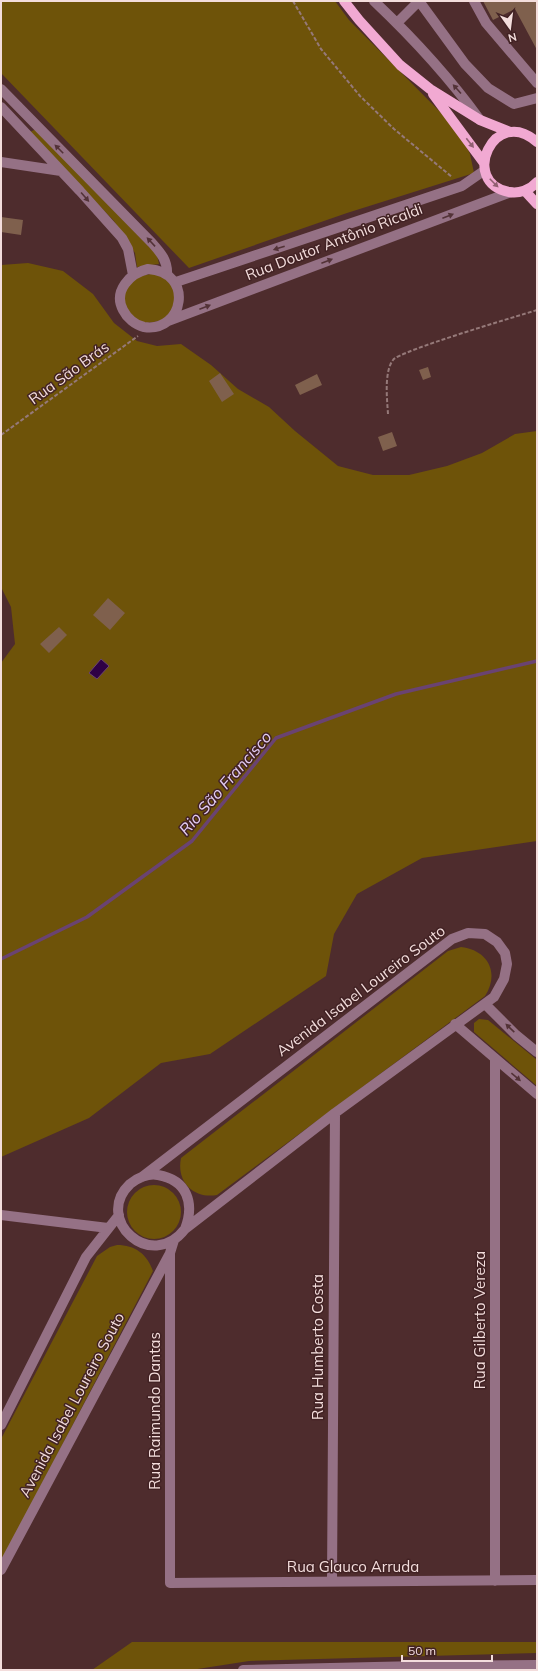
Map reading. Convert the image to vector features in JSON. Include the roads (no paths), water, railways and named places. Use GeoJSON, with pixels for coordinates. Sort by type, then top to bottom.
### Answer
{"type":"FeatureCollection","features":[{"type":"Feature","properties":{"kind":"main road"},"geometry":{"type":"LineString","coordinates":[[344,1],[359,20],[400,65],[430,89],[480,120],[510,132],[525,134],[537,142]]}},
{"type":"Feature","properties":{"kind":"main road"},"geometry":{"type":"LineString","coordinates":[[430,89],[484,166],[492,182],[504,191],[511,192],[525,191],[537,182]]}},
{"type":"Feature","properties":{"kind":"main road"},"geometry":{"type":"LineString","coordinates":[[484,166],[485,154],[494,139],[510,132]]}},
{"type":"Feature","properties":{"kind":"main road"},"geometry":{"type":"LineString","coordinates":[[525,191],[537,204]]}},
{"type":"Feature","properties":{"kind":"street"},"geometry":{"type":"LineString","coordinates":[[374,1],[397,23],[462,94],[480,120]]}},
{"type":"Feature","properties":{"kind":"street"},"geometry":{"type":"LineString","coordinates":[[397,23],[419,1],[465,64],[488,88],[514,104],[537,98]]}},
{"type":"Feature","properties":{"kind":"street"},"geometry":{"type":"LineString","coordinates":[[474,1],[486,23],[537,83]]}},
{"type":"Feature","properties":{"kind":"street"},"geometry":{"type":"LineString","coordinates":[[1,89],[152,243],[167,263],[167,275]]}},
{"type":"Feature","properties":{"kind":"street"},"geometry":{"type":"LineString","coordinates":[[1,107],[122,238],[128,249],[133,275]]}},
{"type":"Feature","properties":{"kind":"street"},"geometry":{"type":"LineString","coordinates":[[1,162],[61,171]]}},
{"type":"Feature","properties":{"kind":"street","name":"Rua Doutor Antônio Ricaldi"},"geometry":{"type":"LineString","coordinates":[[176,282],[462,186],[484,166]]}},
{"type":"Feature","properties":{"kind":"street","name":"Rua Doutor Antônio Ricaldi"},"geometry":{"type":"LineString","coordinates":[[168,321],[511,192]]}},
{"type":"Feature","properties":{"kind":"street"},"geometry":{"type":"LineString","coordinates":[[148,269],[156,270],[167,275],[176,282],[179,296],[178,305],[174,314],[168,321],[160,326],[142,326],[133,322],[126,316],[122,308],[120,298],[126,281],[133,275],[148,269]]}},
{"type":"Feature","properties":{"kind":"street","name":"Avenida Isabel Loureiro Souto"},"geometry":{"type":"LineString","coordinates":[[142,1177],[452,939],[468,933],[485,934],[496,942],[505,953],[507,964],[504,979],[494,997],[335,1113],[185,1229],[174,1240],[164,1245],[151,1246],[140,1243],[130,1236],[122,1227],[118,1215],[118,1206],[121,1196],[133,1181],[142,1177],[154,1174],[167,1176],[178,1183],[186,1193],[190,1205],[190,1218],[185,1229]]}},
{"type":"Feature","properties":{"kind":"street"},"geometry":{"type":"LineString","coordinates":[[484,1004],[516,1035],[537,1052]]}},
{"type":"Feature","properties":{"kind":"street"},"geometry":{"type":"LineString","coordinates":[[455,1024],[537,1094]]}},
{"type":"Feature","properties":{"kind":"street","name":"Rua Gilberto Vereza"},"geometry":{"type":"LineString","coordinates":[[494,1581],[495,1059]]}},
{"type":"Feature","properties":{"kind":"street","name":"Rua Humberto Costa"},"geometry":{"type":"LineString","coordinates":[[332,1582],[335,1113]]}},
{"type":"Feature","properties":{"kind":"street"},"geometry":{"type":"LineString","coordinates":[[1,1215],[108,1228]]}},
{"type":"Feature","properties":{"kind":"street"},"geometry":{"type":"LineString","coordinates":[[1,1425],[86,1257],[118,1215]]}},
{"type":"Feature","properties":{"kind":"street","name":"Rua Raimundo Dantas"},"geometry":{"type":"LineString","coordinates":[[170,1583],[170,1254],[174,1240]]}},
{"type":"Feature","properties":{"kind":"street","name":"Avenida Isabel Loureiro Souto"},"geometry":{"type":"LineString","coordinates":[[1,1570],[170,1254]]}},
{"type":"Feature","properties":{"kind":"street","name":"Rua Glauco Arruda"},"geometry":{"type":"LineString","coordinates":[[170,1583],[537,1580]]}},
{"type":"Feature","properties":{"kind":"street"},"geometry":{"type":"LineString","coordinates":[[243,1670],[537,1665]]}},
{"type":"Feature","properties":{"kind":"waterway","name":"Rio São Francisco"},"geometry":{"type":"LineString","coordinates":[[1,959],[87,917],[192,841],[276,738],[396,694],[537,661]]}}]}
